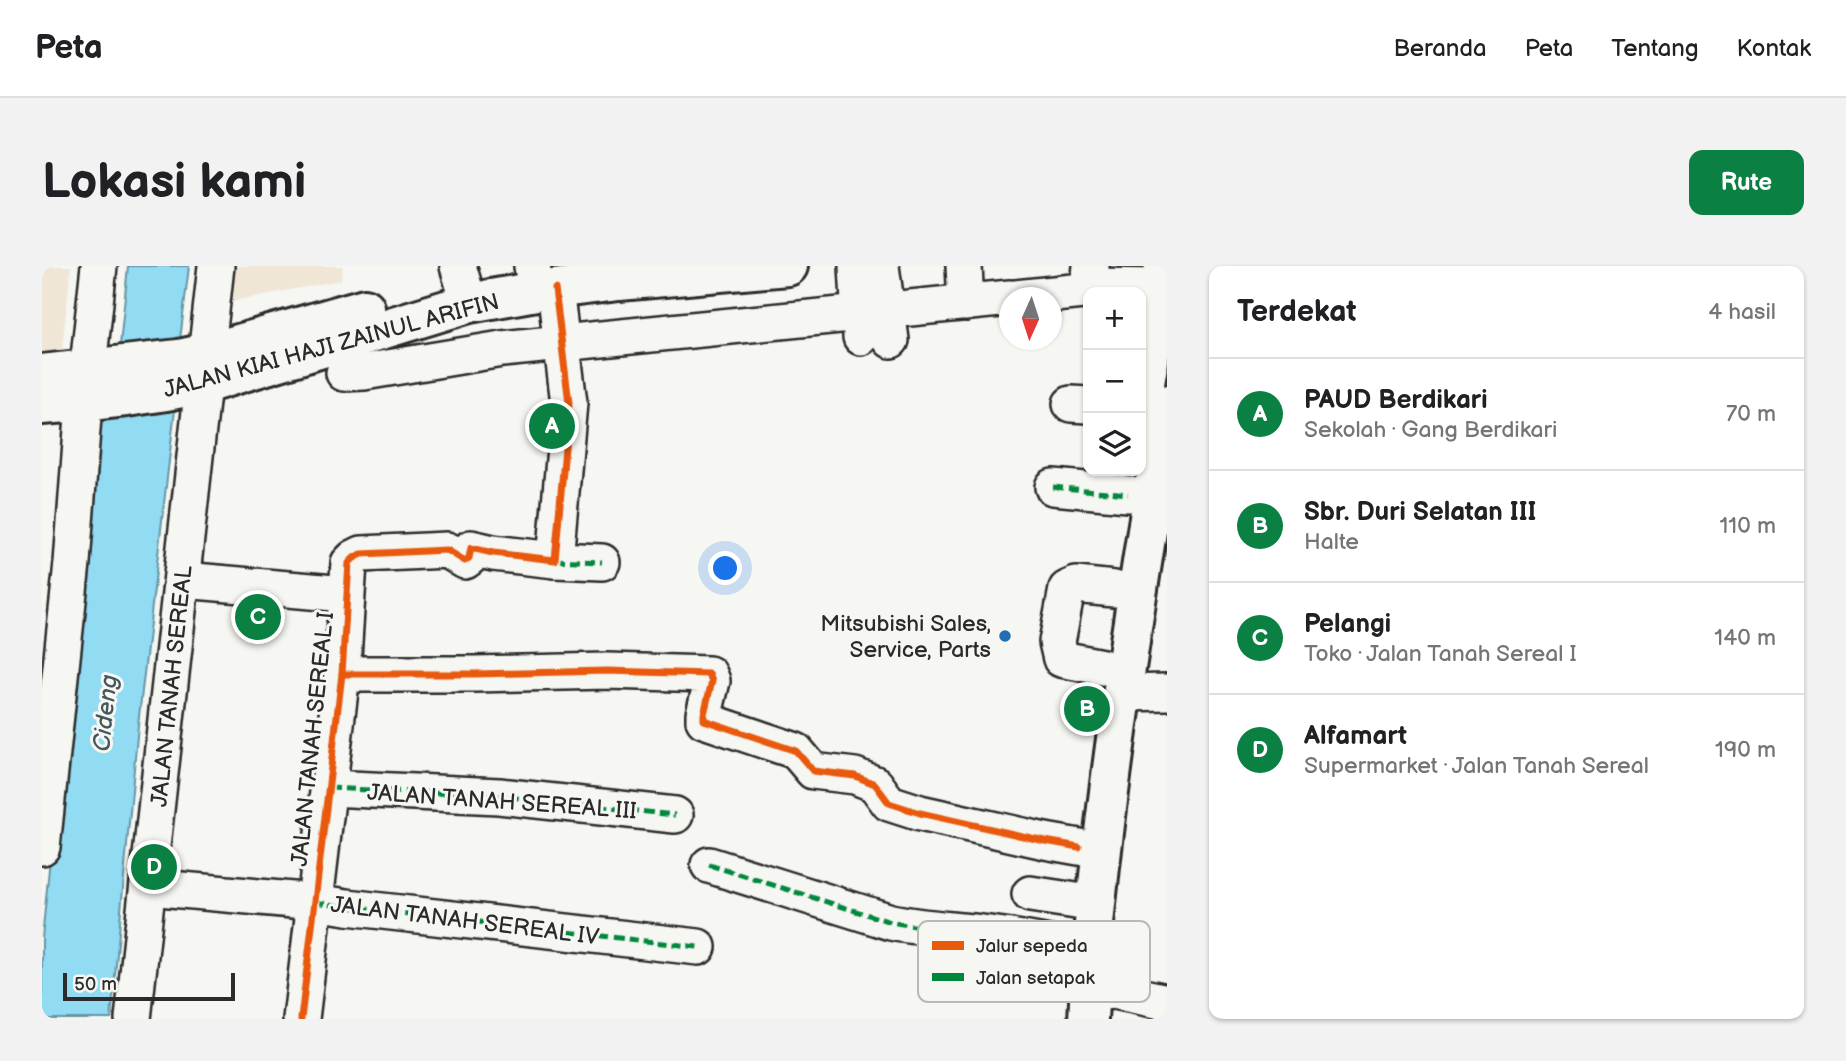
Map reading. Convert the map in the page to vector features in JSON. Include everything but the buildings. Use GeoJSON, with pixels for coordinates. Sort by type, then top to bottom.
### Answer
{"type":"FeatureCollection","features":[{"type":"Feature","properties":{"kind":"main road","name":"JALAN KIAI HAJI ZAINUL ARIFIN"},"geometry":{"type":"LineString","coordinates":[[192,371],[463,283],[541,276],[788,266]]}},
{"type":"Feature","properties":{"kind":"main road"},"geometry":{"type":"LineString","coordinates":[[1108,683],[1154,402],[1163,277]]}},
{"type":"Feature","properties":{"kind":"main road","name":"JALAN KIAI HAJI ZAINUL ARIFIN"},"geometry":{"type":"LineString","coordinates":[[42,405],[92,385],[192,371],[356,361],[463,283]]}},
{"type":"Feature","properties":{"kind":"main road"},"geometry":{"type":"LineString","coordinates":[[42,374],[92,385]]}},
{"type":"Feature","properties":{"kind":"main road"},"geometry":{"type":"LineString","coordinates":[[1094,921],[1114,589],[1130,482]]}},
{"type":"Feature","properties":{"kind":"main road"},"geometry":{"type":"LineString","coordinates":[[1074,921],[1079,847],[1102,760]]}},
{"type":"Feature","properties":{"kind":"street"},"geometry":{"type":"LineString","coordinates":[[42,847],[57,564],[92,385],[99,266]]}},
{"type":"Feature","properties":{"kind":"street","name":"JALAN TANAH SEREAL"},"geometry":{"type":"LineString","coordinates":[[133,1019],[183,580],[192,371],[216,266]]}},
{"type":"Feature","properties":{"kind":"street"},"geometry":{"type":"LineString","coordinates":[[857,266],[875,325]]}},
{"type":"Feature","properties":{"kind":"street"},"geometry":{"type":"LineString","coordinates":[[875,325],[881,266]]}},
{"type":"Feature","properties":{"kind":"street"},"geometry":{"type":"LineString","coordinates":[[964,266],[966,303]]}},
{"type":"Feature","properties":{"kind":"street"},"geometry":{"type":"LineString","coordinates":[[541,276],[562,343],[569,403],[555,560],[602,562]]}},
{"type":"Feature","properties":{"kind":"street"},"geometry":{"type":"LineString","coordinates":[[1062,293],[1083,291],[1090,276],[1163,277]]}},
{"type":"Feature","properties":{"kind":"street"},"geometry":{"type":"LineString","coordinates":[[356,361],[562,343],[875,325],[966,303],[999,299]]}},
{"type":"Feature","properties":{"kind":"street"},"geometry":{"type":"LineString","coordinates":[[1053,487],[1130,482]]}},
{"type":"Feature","properties":{"kind":"street","name":"JALAN TANAH SEREAL I"},"geometry":{"type":"LineString","coordinates":[[301,1019],[342,674],[349,563],[362,554],[447,550],[465,561],[469,558],[471,548],[475,547],[493,553],[555,560]]}},
{"type":"Feature","properties":{"kind":"street","name":"JALAN TANAH SEREAL I"},"geometry":{"type":"LineString","coordinates":[[183,580],[346,594]]}},
{"type":"Feature","properties":{"kind":"street"},"geometry":{"type":"LineString","coordinates":[[342,674],[607,671],[709,674],[712,681],[704,720],[796,751],[813,771],[855,776],[875,785],[889,803],[920,813],[1079,847]]}},
{"type":"Feature","properties":{"kind":"street"},"geometry":{"type":"LineString","coordinates":[[1108,683],[1167,692]]}},
{"type":"Feature","properties":{"kind":"street","name":"JALAN TANAH SEREAL III"},"geometry":{"type":"LineString","coordinates":[[329,788],[499,796],[675,815]]}},
{"type":"Feature","properties":{"kind":"street"},"geometry":{"type":"LineString","coordinates":[[709,865],[891,922],[918,927]]}},
{"type":"Feature","properties":{"kind":"street","name":"JALAN TANAH SEREAL IV"},"geometry":{"type":"LineString","coordinates":[[148,887],[315,902],[698,947]]}},
{"type":"Feature","properties":{"kind":"street"},"geometry":{"type":"LineString","coordinates":[[1030,894],[1076,901]]}},
{"type":"Feature","properties":{"kind":"shaded area"},"geometry":{"type":"Polygon","coordinates":[[[42,266],[71,266],[62,351],[42,351],[42,266]]]}},
{"type":"Feature","properties":{"kind":"shaded area"},"geometry":{"type":"Polygon","coordinates":[[[221,266],[343,266],[341,280],[217,304],[221,266]]]}},
{"type":"Feature","properties":{"kind":"water"},"geometry":{"type":"Polygon","coordinates":[[[128,266],[189,266],[179,348],[119,355],[128,266]]]}},
{"type":"Feature","properties":{"kind":"water","name":"Cideng"},"geometry":{"type":"Polygon","coordinates":[[[176,401],[138,725],[111,1019],[42,1019],[42,938],[95,411],[176,401]]]}},
{"type":"Feature","properties":{"kind":"marked path"},"geometry":{"type":"LineString","coordinates":[[1053,487],[1128,494]]}},
{"type":"Feature","properties":{"kind":"marked path"},"geometry":{"type":"LineString","coordinates":[[555,560],[602,562]]}},
{"type":"Feature","properties":{"kind":"marked path"},"geometry":{"type":"LineString","coordinates":[[329,788],[499,796],[675,815]]}},
{"type":"Feature","properties":{"kind":"marked path"},"geometry":{"type":"LineString","coordinates":[[709,865],[891,922],[918,926]]}},
{"type":"Feature","properties":{"kind":"marked path"},"geometry":{"type":"LineString","coordinates":[[315,902],[698,947]]}},
{"type":"Feature","properties":{"kind":"cycle path"},"geometry":{"type":"LineString","coordinates":[[301,1019],[342,674],[349,563],[362,554],[447,550],[465,561],[469,558],[471,548],[555,560],[569,403],[555,289]]}},
{"type":"Feature","properties":{"kind":"cycle path"},"geometry":{"type":"LineString","coordinates":[[342,674],[607,671],[709,674],[712,681],[704,720],[796,751],[813,771],[855,776],[875,784],[889,803],[920,813],[1079,847]]}},
{"type":"Feature","properties":{"kind":"place","name":"PAUD Berdikari"},"geometry":{"type":"Point","coordinates":[552,426]}},
{"type":"Feature","properties":{"kind":"place","name":"Pelangi"},"geometry":{"type":"Point","coordinates":[258,617]}},
{"type":"Feature","properties":{"kind":"place","name":"Mitsubishi Sales, Service, Parts"},"geometry":{"type":"Point","coordinates":[1005,636]}},
{"type":"Feature","properties":{"kind":"place","name":"Sbr. Duri Selatan III"},"geometry":{"type":"Point","coordinates":[1087,709]}},
{"type":"Feature","properties":{"kind":"place","name":"Alfamart"},"geometry":{"type":"Point","coordinates":[154,867]}}]}
